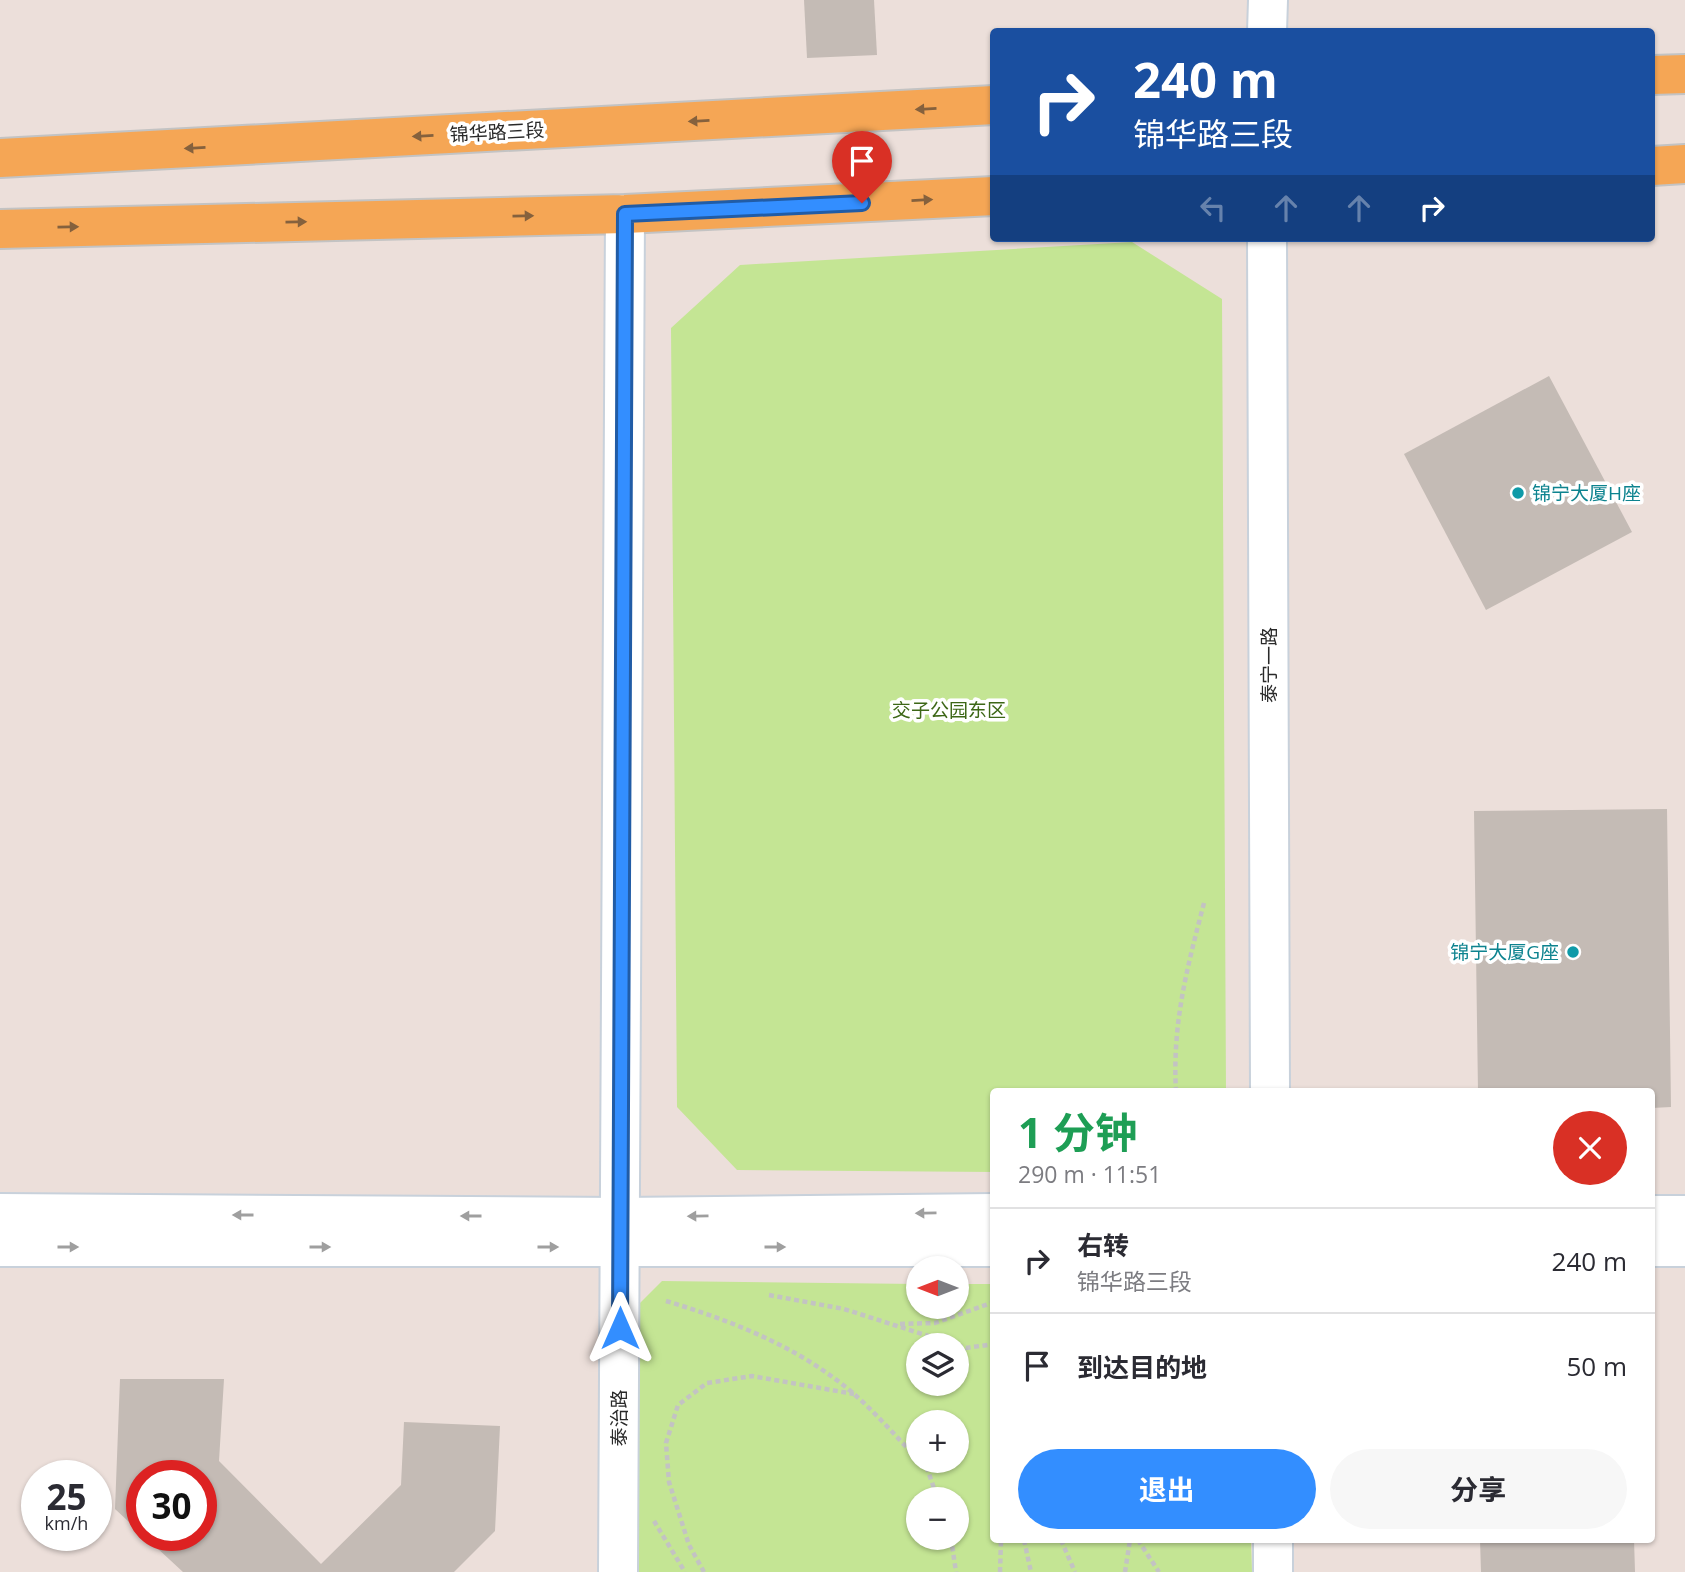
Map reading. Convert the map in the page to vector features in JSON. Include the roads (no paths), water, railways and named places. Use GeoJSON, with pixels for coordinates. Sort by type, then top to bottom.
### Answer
{"type":"FeatureCollection","features":[{"type":"Feature","properties":{"kind":"main road"},"geometry":{"type":"LineString","coordinates":[[1655,75],[1685,74]]}},
{"type":"Feature","properties":{"kind":"main road","name":"锦华路三段"},"geometry":{"type":"LineString","coordinates":[[0,158],[990,105]]}},
{"type":"Feature","properties":{"kind":"main road"},"geometry":{"type":"LineString","coordinates":[[1655,166],[1685,164]]}},
{"type":"Feature","properties":{"kind":"main road"},"geometry":{"type":"LineString","coordinates":[[0,229],[625,214],[990,196]]}},
{"type":"Feature","properties":{"kind":"street"},"geometry":{"type":"LineString","coordinates":[[1267,28],[1268,0]]}},
{"type":"Feature","properties":{"kind":"street","name":"泰治路"},"geometry":{"type":"LineString","coordinates":[[618,1572],[625,214]]}},
{"type":"Feature","properties":{"kind":"street","name":"泰宁一路"},"geometry":{"type":"LineString","coordinates":[[1267,242],[1270,1088]]}},
{"type":"Feature","properties":{"kind":"street"},"geometry":{"type":"LineString","coordinates":[[0,1213],[620,1232],[990,1247]]}},
{"type":"Feature","properties":{"kind":"street"},"geometry":{"type":"LineString","coordinates":[[0,1247],[620,1232],[990,1213]]}},
{"type":"Feature","properties":{"kind":"street"},"geometry":{"type":"LineString","coordinates":[[1655,1215],[1685,1215]]}},
{"type":"Feature","properties":{"kind":"street"},"geometry":{"type":"LineString","coordinates":[[1655,1247],[1685,1247]]}},
{"type":"Feature","properties":{"kind":"street"},"geometry":{"type":"LineString","coordinates":[[1273,1543],[1273,1572]]}},
{"type":"Feature","properties":{"kind":"place","name":"锦宁大厦H座"},"geometry":{"type":"Point","coordinates":[1518,493]}},
{"type":"Feature","properties":{"kind":"place","name":"锦宁大厦G座"},"geometry":{"type":"Point","coordinates":[1573,952]}},
{"type":"Feature","properties":{"kind":"park label","name":"交子公园东区"},"geometry":{"type":"Point","coordinates":[949,710]}}]}
